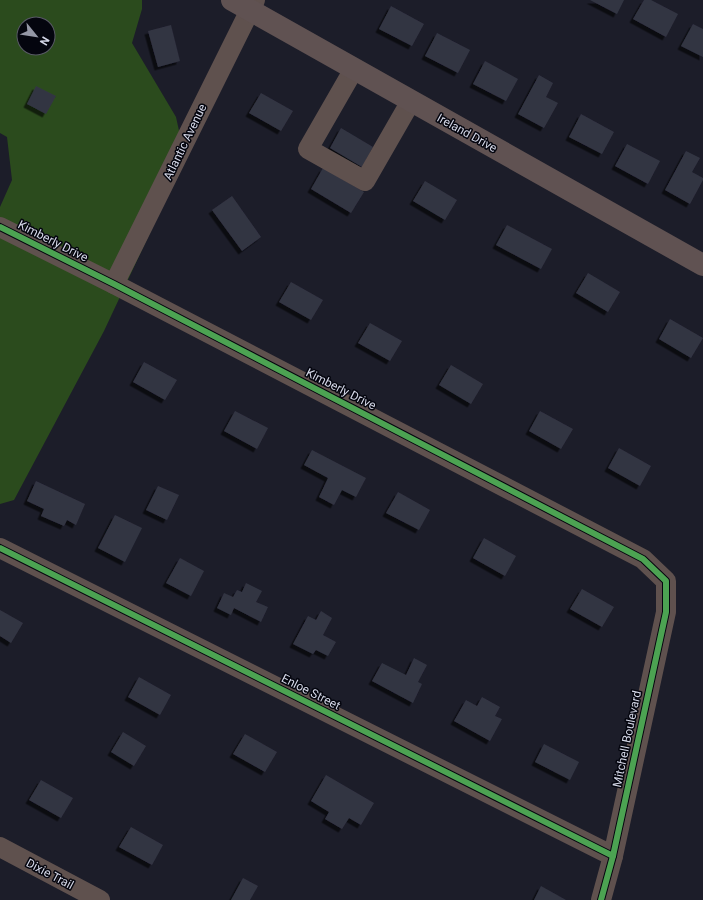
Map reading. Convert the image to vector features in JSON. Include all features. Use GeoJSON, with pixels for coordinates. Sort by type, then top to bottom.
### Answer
{"type":"FeatureCollection","features":[{"type":"Feature","properties":{"kind":"main road","name":"Ireland Drive"},"geometry":{"type":"LineString","coordinates":[[246,3],[354,69],[703,265]]}},
{"type":"Feature","properties":{"kind":"street","name":"Atlantic Avenue"},"geometry":{"type":"LineString","coordinates":[[114,284],[246,3]]}},
{"type":"Feature","properties":{"kind":"street"},"geometry":{"type":"LineString","coordinates":[[354,69],[308,149],[365,181],[411,101]]}},
{"type":"Feature","properties":{"kind":"street","name":"Kimberly Drive"},"geometry":{"type":"LineString","coordinates":[[0,227],[114,284],[643,559],[666,581]]}},
{"type":"Feature","properties":{"kind":"street","name":"Enloe Street"},"geometry":{"type":"LineString","coordinates":[[0,548],[613,856]]}},
{"type":"Feature","properties":{"kind":"street","name":"Mitchell Boulevard"},"geometry":{"type":"LineString","coordinates":[[601,900],[613,856],[666,612],[666,581]]}},
{"type":"Feature","properties":{"kind":"street","name":"Dixie Trail"},"geometry":{"type":"LineString","coordinates":[[0,847],[100,900]]}},
{"type":"Feature","properties":{"kind":"green space"},"geometry":{"type":"Polygon","coordinates":[[[0,0],[142,0],[142,9],[132,43],[176,117],[185,158],[104,331],[14,500],[0,504],[0,207],[12,180],[7,137],[0,133],[0,0]]]}},
{"type":"Feature","properties":{"kind":"building"},"geometry":{"type":"Polygon","coordinates":[[[590,0],[624,0],[617,14],[590,0]]]}},
{"type":"Feature","properties":{"kind":"building"},"geometry":{"type":"Polygon","coordinates":[[[644,0],[651,0],[678,14],[666,37],[633,19],[644,0]]]}},
{"type":"Feature","properties":{"kind":"building"},"geometry":{"type":"Polygon","coordinates":[[[391,6],[424,24],[412,46],[379,29],[391,6]]]}},
{"type":"Feature","properties":{"kind":"building"},"geometry":{"type":"Polygon","coordinates":[[[693,24],[703,29],[703,57],[681,46],[693,24]]]}},
{"type":"Feature","properties":{"kind":"building"},"geometry":{"type":"Polygon","coordinates":[[[171,25],[180,61],[158,67],[148,31],[171,25]]]}},
{"type":"Feature","properties":{"kind":"building"},"geometry":{"type":"Polygon","coordinates":[[[437,33],[470,50],[458,73],[425,56],[437,33]]]}},
{"type":"Feature","properties":{"kind":"building"},"geometry":{"type":"Polygon","coordinates":[[[485,61],[518,79],[506,101],[473,84],[485,61]]]}},
{"type":"Feature","properties":{"kind":"building"},"geometry":{"type":"Polygon","coordinates":[[[539,75],[553,83],[546,97],[558,103],[544,128],[518,114],[539,75]]]}},
{"type":"Feature","properties":{"kind":"building"},"geometry":{"type":"Polygon","coordinates":[[[36,86],[56,96],[46,114],[27,104],[36,86]]]}},
{"type":"Feature","properties":{"kind":"building"},"geometry":{"type":"Polygon","coordinates":[[[261,93],[293,111],[281,131],[249,113],[261,93]]]}},
{"type":"Feature","properties":{"kind":"building"},"geometry":{"type":"Polygon","coordinates":[[[581,114],[614,132],[602,154],[569,137],[581,114]]]}},
{"type":"Feature","properties":{"kind":"building"},"geometry":{"type":"Polygon","coordinates":[[[341,128],[373,147],[362,167],[330,148],[341,128]]]}},
{"type":"Feature","properties":{"kind":"building"},"geometry":{"type":"Polygon","coordinates":[[[627,144],[660,161],[648,184],[615,166],[627,144]]]}},
{"type":"Feature","properties":{"kind":"building"},"geometry":{"type":"Polygon","coordinates":[[[686,151],[700,158],[692,172],[703,178],[690,204],[665,190],[686,151]]]}},
{"type":"Feature","properties":{"kind":"building"},"geometry":{"type":"Polygon","coordinates":[[[323,168],[364,192],[351,213],[311,189],[323,168]]]}},
{"type":"Feature","properties":{"kind":"building"},"geometry":{"type":"Polygon","coordinates":[[[425,181],[457,200],[445,220],[413,201],[425,181]]]}},
{"type":"Feature","properties":{"kind":"building"},"geometry":{"type":"Polygon","coordinates":[[[232,196],[261,237],[242,251],[212,210],[232,196]]]}},
{"type":"Feature","properties":{"kind":"building"},"geometry":{"type":"Polygon","coordinates":[[[507,225],[552,249],[541,269],[496,245],[507,225]]]}},
{"type":"Feature","properties":{"kind":"building"},"geometry":{"type":"Polygon","coordinates":[[[588,273],[620,292],[608,312],[576,293],[588,273]]]}},
{"type":"Feature","properties":{"kind":"building"},"geometry":{"type":"Polygon","coordinates":[[[291,282],[323,300],[311,320],[279,302],[291,282]]]}},
{"type":"Feature","properties":{"kind":"building"},"geometry":{"type":"Polygon","coordinates":[[[670,319],[703,338],[691,358],[659,339],[670,319]]]}},
{"type":"Feature","properties":{"kind":"building"},"geometry":{"type":"Polygon","coordinates":[[[370,323],[402,341],[390,361],[358,343],[370,323]]]}},
{"type":"Feature","properties":{"kind":"building"},"geometry":{"type":"Polygon","coordinates":[[[144,362],[177,380],[165,400],[133,382],[144,362]]]}},
{"type":"Feature","properties":{"kind":"building"},"geometry":{"type":"Polygon","coordinates":[[[451,365],[483,384],[471,404],[439,385],[451,365]]]}},
{"type":"Feature","properties":{"kind":"building"},"geometry":{"type":"Polygon","coordinates":[[[235,411],[268,428],[257,449],[224,431],[235,411]]]}},
{"type":"Feature","properties":{"kind":"building"},"geometry":{"type":"Polygon","coordinates":[[[540,411],[573,429],[561,449],[529,431],[540,411]]]}},
{"type":"Feature","properties":{"kind":"building"},"geometry":{"type":"Polygon","coordinates":[[[619,448],[651,466],[640,486],[608,468],[619,448]]]}},
{"type":"Feature","properties":{"kind":"building"},"geometry":{"type":"Polygon","coordinates":[[[312,450],[366,478],[356,497],[342,490],[334,505],[319,497],[328,478],[304,465],[312,450]]]}},
{"type":"Feature","properties":{"kind":"building"},"geometry":{"type":"Polygon","coordinates":[[[36,481],[85,504],[76,525],[67,520],[64,526],[41,516],[44,509],[27,501],[36,481]]]}},
{"type":"Feature","properties":{"kind":"building"},"geometry":{"type":"Polygon","coordinates":[[[158,486],[179,495],[167,520],[146,510],[158,486]]]}},
{"type":"Feature","properties":{"kind":"building"},"geometry":{"type":"Polygon","coordinates":[[[398,492],[430,510],[419,530],[386,513],[398,492]]]}},
{"type":"Feature","properties":{"kind":"building"},"geometry":{"type":"Polygon","coordinates":[[[115,515],[142,528],[125,562],[98,548],[115,515]]]}},
{"type":"Feature","properties":{"kind":"building"},"geometry":{"type":"Polygon","coordinates":[[[484,538],[516,556],[505,576],[473,558],[484,538]]]}},
{"type":"Feature","properties":{"kind":"building"},"geometry":{"type":"Polygon","coordinates":[[[180,558],[204,571],[191,596],[166,583],[180,558]]]}},
{"type":"Feature","properties":{"kind":"building"},"geometry":{"type":"Polygon","coordinates":[[[246,583],[262,591],[256,602],[268,607],[261,622],[234,608],[231,615],[217,608],[224,593],[233,597],[237,590],[242,592],[246,583]]]}},
{"type":"Feature","properties":{"kind":"building"},"geometry":{"type":"Polygon","coordinates":[[[582,589],[614,607],[602,627],[570,609],[582,589]]]}},
{"type":"Feature","properties":{"kind":"building"},"geometry":{"type":"Polygon","coordinates":[[[0,610],[23,623],[11,643],[0,636],[0,610]]]}},
{"type":"Feature","properties":{"kind":"building"},"geometry":{"type":"Polygon","coordinates":[[[321,611],[332,618],[323,635],[336,642],[328,656],[316,650],[313,654],[293,644],[308,616],[316,620],[321,611]]]}},
{"type":"Feature","properties":{"kind":"building"},"geometry":{"type":"Polygon","coordinates":[[[414,658],[427,665],[418,682],[422,684],[413,703],[372,681],[382,663],[406,675],[414,658]]]}},
{"type":"Feature","properties":{"kind":"building"},"geometry":{"type":"Polygon","coordinates":[[[139,677],[171,695],[160,715],[128,697],[139,677]]]}},
{"type":"Feature","properties":{"kind":"building"},"geometry":{"type":"Polygon","coordinates":[[[482,697],[500,707],[495,716],[502,719],[490,741],[454,721],[466,700],[477,706],[482,697]]]}},
{"type":"Feature","properties":{"kind":"building"},"geometry":{"type":"Polygon","coordinates":[[[123,732],[146,746],[134,766],[111,752],[123,732]]]}},
{"type":"Feature","properties":{"kind":"building"},"geometry":{"type":"Polygon","coordinates":[[[245,734],[277,752],[265,772],[233,754],[245,734]]]}},
{"type":"Feature","properties":{"kind":"building"},"geometry":{"type":"Polygon","coordinates":[[[544,744],[579,762],[570,780],[535,762],[544,744]]]}},
{"type":"Feature","properties":{"kind":"building"},"geometry":{"type":"Polygon","coordinates":[[[326,775],[374,803],[361,825],[349,818],[342,829],[325,819],[329,812],[311,801],[326,775]]]}},
{"type":"Feature","properties":{"kind":"building"},"geometry":{"type":"Polygon","coordinates":[[[41,780],[73,798],[61,818],[29,800],[41,780]]]}},
{"type":"Feature","properties":{"kind":"building"},"geometry":{"type":"Polygon","coordinates":[[[131,827],[163,845],[152,865],[119,847],[131,827]]]}},
{"type":"Feature","properties":{"kind":"building"},"geometry":{"type":"Polygon","coordinates":[[[243,878],[258,886],[250,900],[231,900],[243,878]]]}},
{"type":"Feature","properties":{"kind":"building"},"geometry":{"type":"Polygon","coordinates":[[[541,886],[566,900],[534,900],[541,886]]]}},
{"type":"Feature","properties":{"kind":"cycle path"},"geometry":{"type":"LineString","coordinates":[[0,227],[114,284],[643,559],[666,581],[666,612],[613,856],[601,900]]}},
{"type":"Feature","properties":{"kind":"cycle path"},"geometry":{"type":"LineString","coordinates":[[0,548],[613,856]]}}]}
